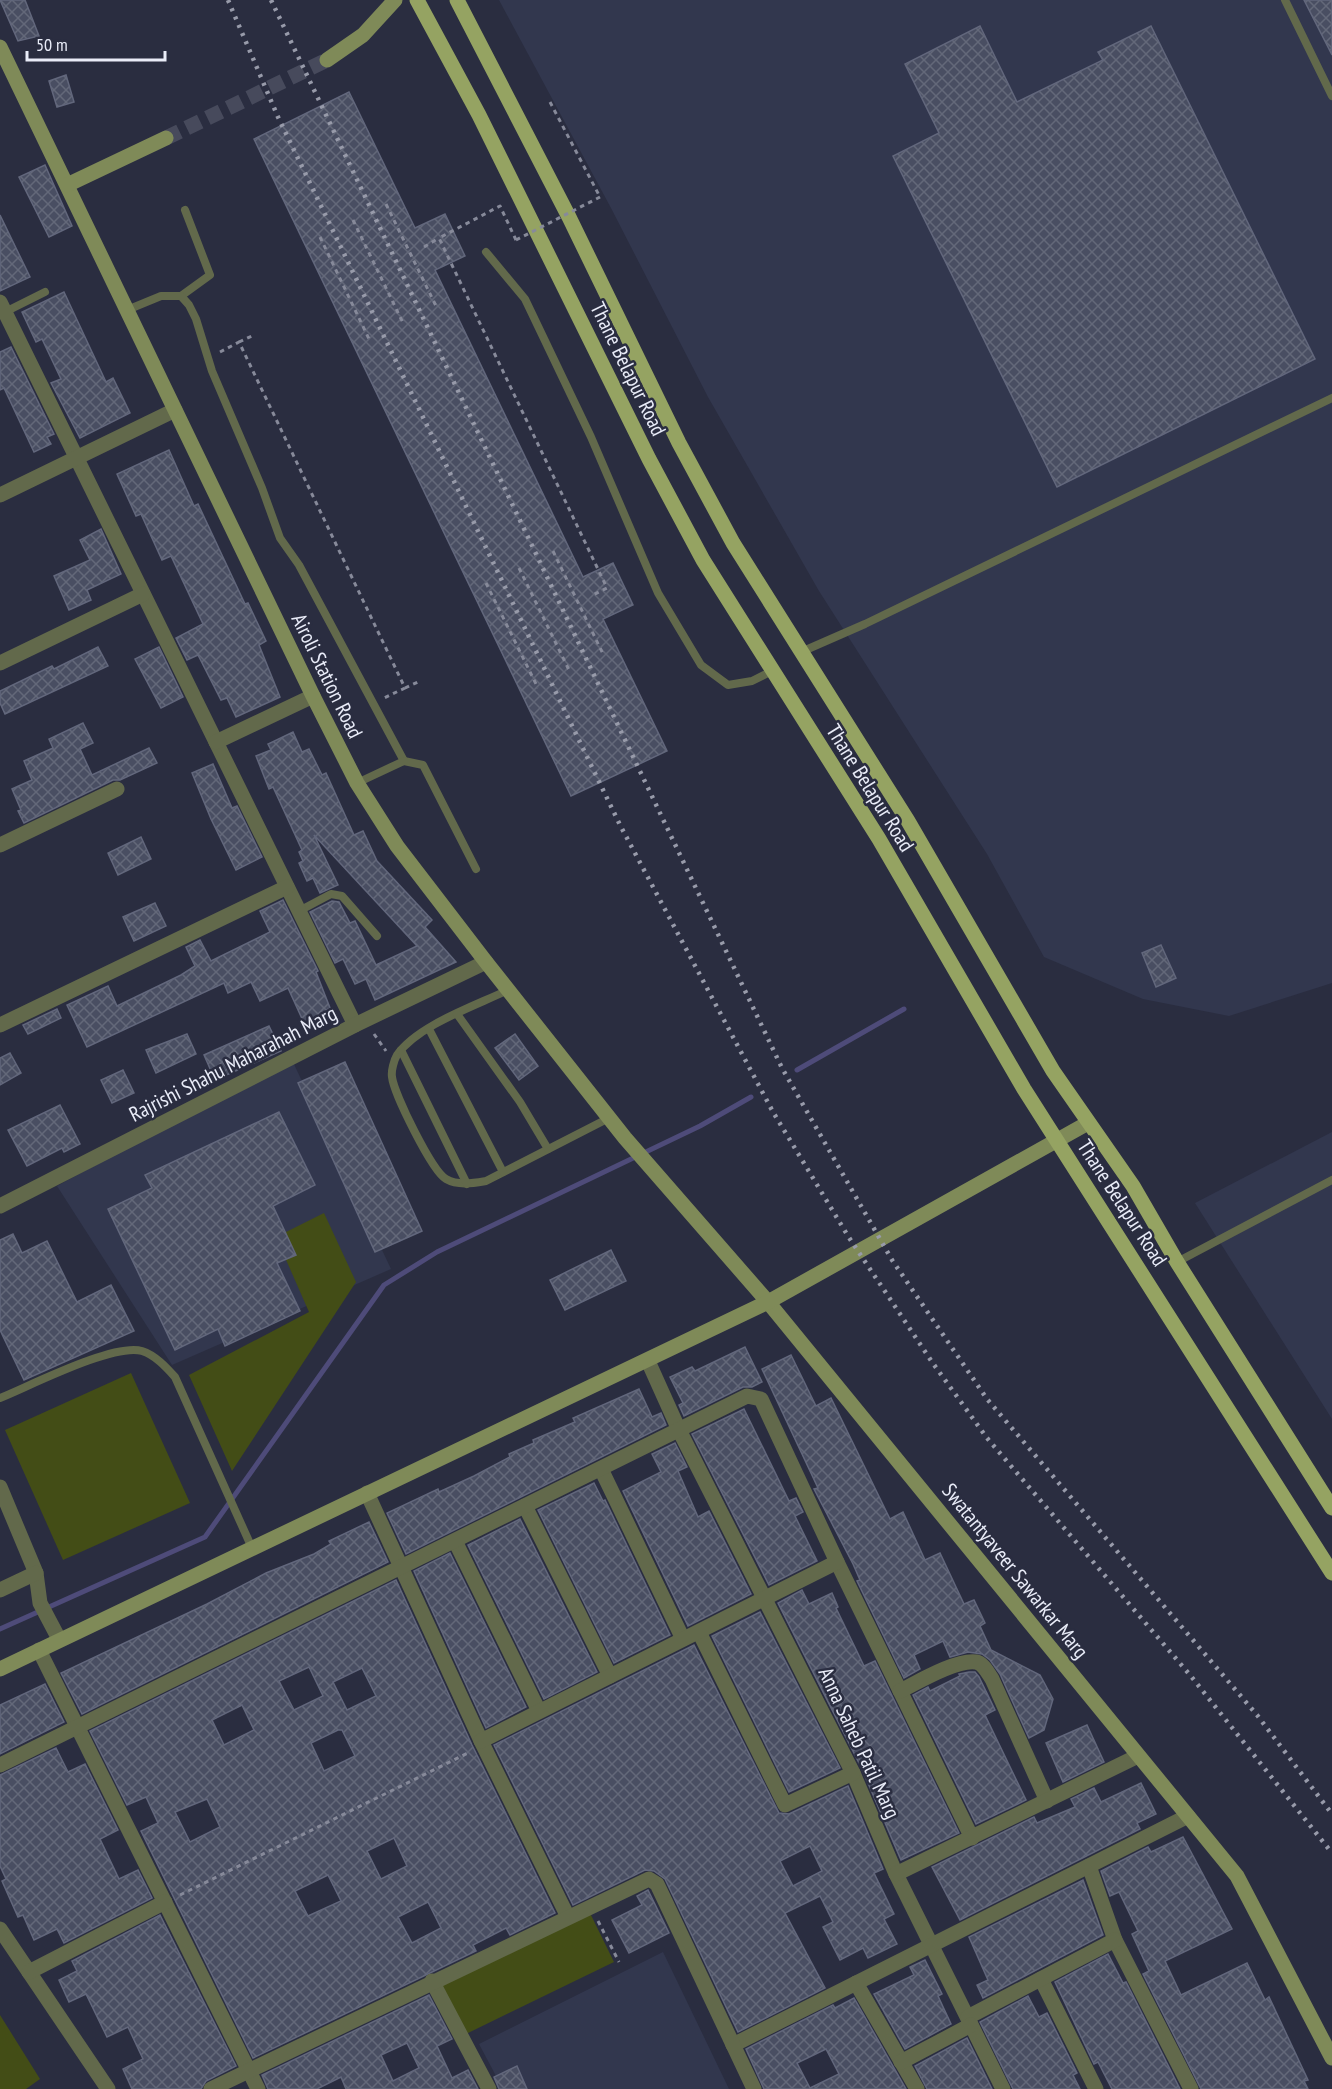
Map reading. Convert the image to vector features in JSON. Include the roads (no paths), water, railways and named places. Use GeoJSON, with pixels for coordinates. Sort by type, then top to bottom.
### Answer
{"type":"FeatureCollection","features":[{"type":"Feature","properties":{"kind":"main road"},"geometry":{"type":"LineString","coordinates":[[327,60],[363,35],[395,0]]}},
{"type":"Feature","properties":{"kind":"main road","name":"Thane Belapur Road"},"geometry":{"type":"LineString","coordinates":[[417,0],[538,232],[649,459],[703,560],[879,839],[1024,1089],[1332,1573]]}},
{"type":"Feature","properties":{"kind":"main road","name":"Thane Belapur Road"},"geometry":{"type":"LineString","coordinates":[[457,0],[564,207],[679,443],[733,543],[908,821],[1053,1071],[1133,1186],[1177,1262],[1332,1508]]}},
{"type":"Feature","properties":{"kind":"main road","name":"Airoli Station Road"},"geometry":{"type":"LineString","coordinates":[[0,47],[357,783],[396,846],[626,1138]]}},
{"type":"Feature","properties":{"kind":"main road"},"geometry":{"type":"LineString","coordinates":[[67,185],[166,138]]}},
{"type":"Feature","properties":{"kind":"main road"},"geometry":{"type":"LineString","coordinates":[[0,1669],[39,1650],[58,1636],[252,1548],[768,1302],[1088,1123]]}},
{"type":"Feature","properties":{"kind":"main road","name":"Swatantyaveer Sawarkar Marg"},"geometry":{"type":"LineString","coordinates":[[626,1138],[768,1302],[1237,1876],[1332,2058]]}},
{"type":"Feature","properties":{"kind":"street"},"geometry":{"type":"LineString","coordinates":[[2,307],[287,887],[360,1023]]}},
{"type":"Feature","properties":{"kind":"street"},"geometry":{"type":"LineString","coordinates":[[0,495],[175,410]]}},
{"type":"Feature","properties":{"kind":"street"},"geometry":{"type":"LineString","coordinates":[[0,663],[143,594]]}},
{"type":"Feature","properties":{"kind":"street"},"geometry":{"type":"LineString","coordinates":[[216,742],[313,696]]}},
{"type":"Feature","properties":{"kind":"street"},"geometry":{"type":"LineString","coordinates":[[0,844],[117,789]]}},
{"type":"Feature","properties":{"kind":"street"},"geometry":{"type":"LineString","coordinates":[[0,1025],[287,887]]}},
{"type":"Feature","properties":{"kind":"street","name":"Rajrishi Shahu Maharahah Marg"},"geometry":{"type":"LineString","coordinates":[[0,1206],[360,1023],[486,962]]}},
{"type":"Feature","properties":{"kind":"street","name":"Anna Saheb Patil Marg"},"geometry":{"type":"LineString","coordinates":[[648,1361],[680,1430],[853,1773],[896,1874],[1003,2089]]}},
{"type":"Feature","properties":{"kind":"street"},"geometry":{"type":"LineString","coordinates":[[0,1766],[747,1396],[755,1396],[761,1400],[837,1562],[972,1838]]}},
{"type":"Feature","properties":{"kind":"street"},"geometry":{"type":"LineString","coordinates":[[601,1469],[683,1639]]}},
{"type":"Feature","properties":{"kind":"street"},"geometry":{"type":"LineString","coordinates":[[0,1488],[36,1573],[40,1603],[58,1636]]}},
{"type":"Feature","properties":{"kind":"street"},"geometry":{"type":"LineString","coordinates":[[367,1493],[482,1743],[568,1917]]}},
{"type":"Feature","properties":{"kind":"street"},"geometry":{"type":"LineString","coordinates":[[525,1506],[610,1676]]}},
{"type":"Feature","properties":{"kind":"street"},"geometry":{"type":"LineString","coordinates":[[455,1541],[539,1711]]}},
{"type":"Feature","properties":{"kind":"street"},"geometry":{"type":"LineString","coordinates":[[482,1743],[539,1711],[837,1562]]}},
{"type":"Feature","properties":{"kind":"street"},"geometry":{"type":"LineString","coordinates":[[0,1590],[36,1573]]}},
{"type":"Feature","properties":{"kind":"street"},"geometry":{"type":"LineString","coordinates":[[699,1632],[785,1805],[853,1773]]}},
{"type":"Feature","properties":{"kind":"street"},"geometry":{"type":"LineString","coordinates":[[39,1650],[258,2089]]}},
{"type":"Feature","properties":{"kind":"street"},"geometry":{"type":"LineString","coordinates":[[900,1690],[962,1663],[977,1662],[983,1665],[992,1679],[1047,1801]]}},
{"type":"Feature","properties":{"kind":"street"},"geometry":{"type":"LineString","coordinates":[[896,1874],[1138,1756]]}},
{"type":"Feature","properties":{"kind":"street"},"geometry":{"type":"LineString","coordinates":[[733,2045],[1188,1816]]}},
{"type":"Feature","properties":{"kind":"street"},"geometry":{"type":"LineString","coordinates":[[1089,1866],[1114,1940],[1191,2089]]}},
{"type":"Feature","properties":{"kind":"street"},"geometry":{"type":"LineString","coordinates":[[211,2089],[645,1879],[657,1884],[754,2089]]}},
{"type":"Feature","properties":{"kind":"street"},"geometry":{"type":"LineString","coordinates":[[29,1972],[165,1902]]}},
{"type":"Feature","properties":{"kind":"street"},"geometry":{"type":"LineString","coordinates":[[0,1929],[108,2089]]}},
{"type":"Feature","properties":{"kind":"street"},"geometry":{"type":"LineString","coordinates":[[901,2062],[1041,1979],[1114,1940]]}},
{"type":"Feature","properties":{"kind":"street"},"geometry":{"type":"LineString","coordinates":[[1041,1979],[1096,2089]]}},
{"type":"Feature","properties":{"kind":"street"},"geometry":{"type":"LineString","coordinates":[[432,1981],[489,2089]]}},
{"type":"Feature","properties":{"kind":"street"},"geometry":{"type":"LineString","coordinates":[[856,1983],[917,2089]]}},
{"type":"Feature","properties":{"kind":"lane"},"geometry":{"type":"LineString","coordinates":[[1285,0],[1332,96]]}},
{"type":"Feature","properties":{"kind":"lane"},"geometry":{"type":"LineString","coordinates":[[127,310],[161,296],[181,296],[210,275],[185,210]]}},
{"type":"Feature","properties":{"kind":"lane"},"geometry":{"type":"LineString","coordinates":[[486,252],[525,299],[591,437],[658,593],[701,665],[728,685],[752,681],[772,671]]}},
{"type":"Feature","properties":{"kind":"lane"},"geometry":{"type":"LineString","coordinates":[[2,307],[45,291]]}},
{"type":"Feature","properties":{"kind":"lane"},"geometry":{"type":"LineString","coordinates":[[181,296],[196,319],[208,359],[262,488],[280,538],[299,565],[404,761]]}},
{"type":"Feature","properties":{"kind":"lane"},"geometry":{"type":"LineString","coordinates":[[801,652],[865,624],[1332,398]]}},
{"type":"Feature","properties":{"kind":"lane"},"geometry":{"type":"LineString","coordinates":[[357,783],[404,761],[423,765],[476,869]]}},
{"type":"Feature","properties":{"kind":"lane"},"geometry":{"type":"LineString","coordinates":[[299,911],[332,894],[342,896],[377,936]]}},
{"type":"Feature","properties":{"kind":"lane"},"geometry":{"type":"LineString","coordinates":[[508,990],[429,1029],[401,1050],[396,1058],[391,1076],[399,1100],[432,1164],[445,1179],[467,1184],[486,1181],[609,1118]]}},
{"type":"Feature","properties":{"kind":"lane"},"geometry":{"type":"LineString","coordinates":[[457,1014],[520,1102],[548,1149]]}},
{"type":"Feature","properties":{"kind":"lane"},"geometry":{"type":"LineString","coordinates":[[429,1029],[503,1173]]}},
{"type":"Feature","properties":{"kind":"lane"},"geometry":{"type":"LineString","coordinates":[[401,1050],[467,1184]]}},
{"type":"Feature","properties":{"kind":"lane"},"geometry":{"type":"LineString","coordinates":[[1177,1262],[1332,1180]]}},
{"type":"Feature","properties":{"kind":"lane"},"geometry":{"type":"LineString","coordinates":[[0,1398],[103,1356],[121,1351],[142,1351],[163,1363],[175,1377],[226,1495],[252,1548]]}},
{"type":"Feature","properties":{"kind":"waterway"},"geometry":{"type":"LineString","coordinates":[[797,1070],[904,1009]]}},
{"type":"Feature","properties":{"kind":"waterway"},"geometry":{"type":"LineString","coordinates":[[0,1629],[205,1537],[384,1285],[437,1252],[700,1126],[751,1097]]}},
{"type":"Feature","properties":{"kind":"tunnel"},"geometry":{"type":"LineString","coordinates":[[166,138],[327,60]]}},
{"type":"Feature","properties":{"kind":"railway"},"geometry":{"type":"LineString","coordinates":[[228,0],[278,117],[620,825],[773,1112],[848,1236],[932,1362],[987,1438],[1190,1675],[1332,1853]]}},
{"type":"Feature","properties":{"kind":"railway"},"geometry":{"type":"LineString","coordinates":[[271,0],[782,1068],[892,1260],[987,1399],[1257,1715],[1332,1814]]}}]}
